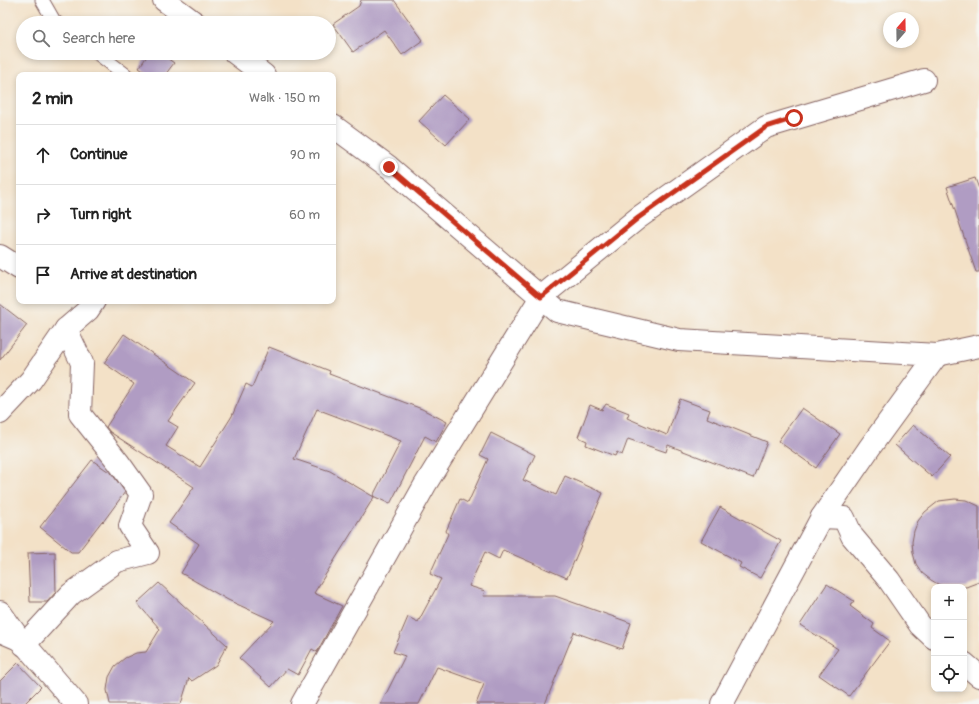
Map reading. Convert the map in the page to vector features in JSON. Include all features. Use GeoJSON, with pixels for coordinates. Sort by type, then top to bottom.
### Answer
{"type":"FeatureCollection","features":[{"type":"Feature","properties":{"kind":"street"},"geometry":{"type":"LineString","coordinates":[[164,0],[185,16]]}},
{"type":"Feature","properties":{"kind":"street"},"geometry":{"type":"LineString","coordinates":[[244,60],[260,72]]}},
{"type":"Feature","properties":{"kind":"street"},"geometry":{"type":"LineString","coordinates":[[302,704],[425,485],[541,297],[638,218],[766,127],[924,80]]}},
{"type":"Feature","properties":{"kind":"street"},"geometry":{"type":"LineString","coordinates":[[336,128],[389,167],[556,311],[679,340],[937,355],[979,346]]}},
{"type":"Feature","properties":{"kind":"street"},"geometry":{"type":"LineString","coordinates":[[0,256],[16,266]]}},
{"type":"Feature","properties":{"kind":"street"},"geometry":{"type":"LineString","coordinates":[[0,413],[31,380],[85,304]]}},
{"type":"Feature","properties":{"kind":"street"},"geometry":{"type":"LineString","coordinates":[[23,643],[71,594],[117,561],[148,552],[130,526],[141,494],[119,463],[80,414],[82,363],[66,329]]}},
{"type":"Feature","properties":{"kind":"street"},"geometry":{"type":"LineString","coordinates":[[722,704],[822,517],[870,447],[937,355]]}},
{"type":"Feature","properties":{"kind":"street"},"geometry":{"type":"LineString","coordinates":[[822,517],[844,518],[852,536],[889,580],[920,625],[931,635]]}},
{"type":"Feature","properties":{"kind":"street"},"geometry":{"type":"LineString","coordinates":[[0,612],[23,643],[76,704]]}},
{"type":"Feature","properties":{"kind":"street"},"geometry":{"type":"LineString","coordinates":[[0,631],[23,643]]}},
{"type":"Feature","properties":{"kind":"street"},"geometry":{"type":"LineString","coordinates":[[967,666],[979,676]]}},
{"type":"Feature","properties":{"kind":"lane"},"geometry":{"type":"LineString","coordinates":[[42,0],[51,16]]}},
{"type":"Feature","properties":{"kind":"lane"},"geometry":{"type":"LineString","coordinates":[[106,60],[122,72]]}},
{"type":"Feature","properties":{"kind":"building"},"geometry":{"type":"Polygon","coordinates":[[[361,0],[394,0],[423,40],[402,55],[384,30],[353,52],[336,28],[336,22],[359,6],[361,0]]]}},
{"type":"Feature","properties":{"kind":"building"},"geometry":{"type":"Polygon","coordinates":[[[144,60],[170,60],[174,63],[167,72],[145,72],[139,68],[144,60]]]}},
{"type":"Feature","properties":{"kind":"building"},"geometry":{"type":"Polygon","coordinates":[[[443,95],[470,119],[446,145],[419,121],[443,95]]]}},
{"type":"Feature","properties":{"kind":"building"},"geometry":{"type":"Polygon","coordinates":[[[975,178],[979,189],[979,272],[976,272],[947,187],[975,178]]]}},
{"type":"Feature","properties":{"kind":"building"},"geometry":{"type":"Polygon","coordinates":[[[0,304],[27,325],[0,360],[0,304]]]}},
{"type":"Feature","properties":{"kind":"building"},"geometry":{"type":"Polygon","coordinates":[[[124,334],[195,383],[168,421],[178,427],[166,446],[200,467],[232,416],[246,384],[252,387],[269,347],[330,371],[329,374],[422,409],[447,422],[436,442],[425,436],[390,504],[373,496],[401,441],[317,409],[294,459],[330,471],[374,497],[314,593],[342,606],[317,652],[312,649],[298,675],[287,669],[271,687],[239,658],[274,621],[228,600],[181,573],[199,544],[169,523],[194,487],[110,432],[106,427],[134,384],[104,363],[124,334]]]}},
{"type":"Feature","properties":{"kind":"building"},"geometry":{"type":"Polygon","coordinates":[[[680,399],[710,410],[707,418],[767,442],[753,478],[668,445],[666,452],[628,439],[622,455],[617,452],[615,456],[586,445],[587,441],[578,437],[590,405],[602,410],[606,404],[629,413],[627,418],[667,435],[680,399]]]}},
{"type":"Feature","properties":{"kind":"building"},"geometry":{"type":"Polygon","coordinates":[[[802,408],[840,434],[816,468],[778,441],[802,408]]]}},
{"type":"Feature","properties":{"kind":"building"},"geometry":{"type":"Polygon","coordinates":[[[913,425],[950,457],[932,477],[895,445],[913,425]]]}},
{"type":"Feature","properties":{"kind":"building"},"geometry":{"type":"Polygon","coordinates":[[[491,433],[535,455],[523,480],[556,495],[565,476],[603,493],[567,578],[503,550],[499,559],[485,552],[469,586],[485,591],[483,596],[555,596],[631,623],[622,649],[574,632],[545,704],[476,704],[484,684],[437,667],[419,704],[381,704],[405,656],[393,652],[408,617],[418,622],[441,579],[430,574],[448,534],[446,531],[460,499],[468,503],[488,459],[480,455],[491,433]]]}},
{"type":"Feature","properties":{"kind":"building"},"geometry":{"type":"Polygon","coordinates":[[[92,460],[112,474],[125,492],[78,552],[71,552],[40,527],[92,460]]]}},
{"type":"Feature","properties":{"kind":"building"},"geometry":{"type":"Polygon","coordinates":[[[955,499],[966,500],[979,506],[979,582],[967,587],[967,584],[938,584],[922,573],[916,564],[912,542],[914,531],[918,521],[925,512],[939,501],[955,499]]]}},
{"type":"Feature","properties":{"kind":"building"},"geometry":{"type":"Polygon","coordinates":[[[720,507],[781,541],[760,578],[739,567],[741,563],[701,541],[720,507]]]}},
{"type":"Feature","properties":{"kind":"building"},"geometry":{"type":"Polygon","coordinates":[[[55,552],[56,592],[47,602],[30,602],[28,553],[55,552]]]}},
{"type":"Feature","properties":{"kind":"building"},"geometry":{"type":"Polygon","coordinates":[[[159,583],[227,645],[216,665],[192,681],[189,678],[181,704],[110,704],[107,690],[109,677],[115,666],[125,658],[136,653],[146,652],[160,629],[137,603],[159,583]]]}},
{"type":"Feature","properties":{"kind":"building"},"geometry":{"type":"Polygon","coordinates":[[[827,584],[854,601],[850,606],[874,624],[872,628],[890,641],[849,696],[819,675],[838,649],[800,625],[827,584]]]}},
{"type":"Feature","properties":{"kind":"building"},"geometry":{"type":"Polygon","coordinates":[[[18,663],[41,687],[24,704],[0,704],[0,681],[18,663]]]}},
{"type":"Feature","properties":{"kind":"route"},"geometry":{"type":"LineString","coordinates":[[389,167],[541,297],[638,218],[766,127],[794,118]]}}]}
